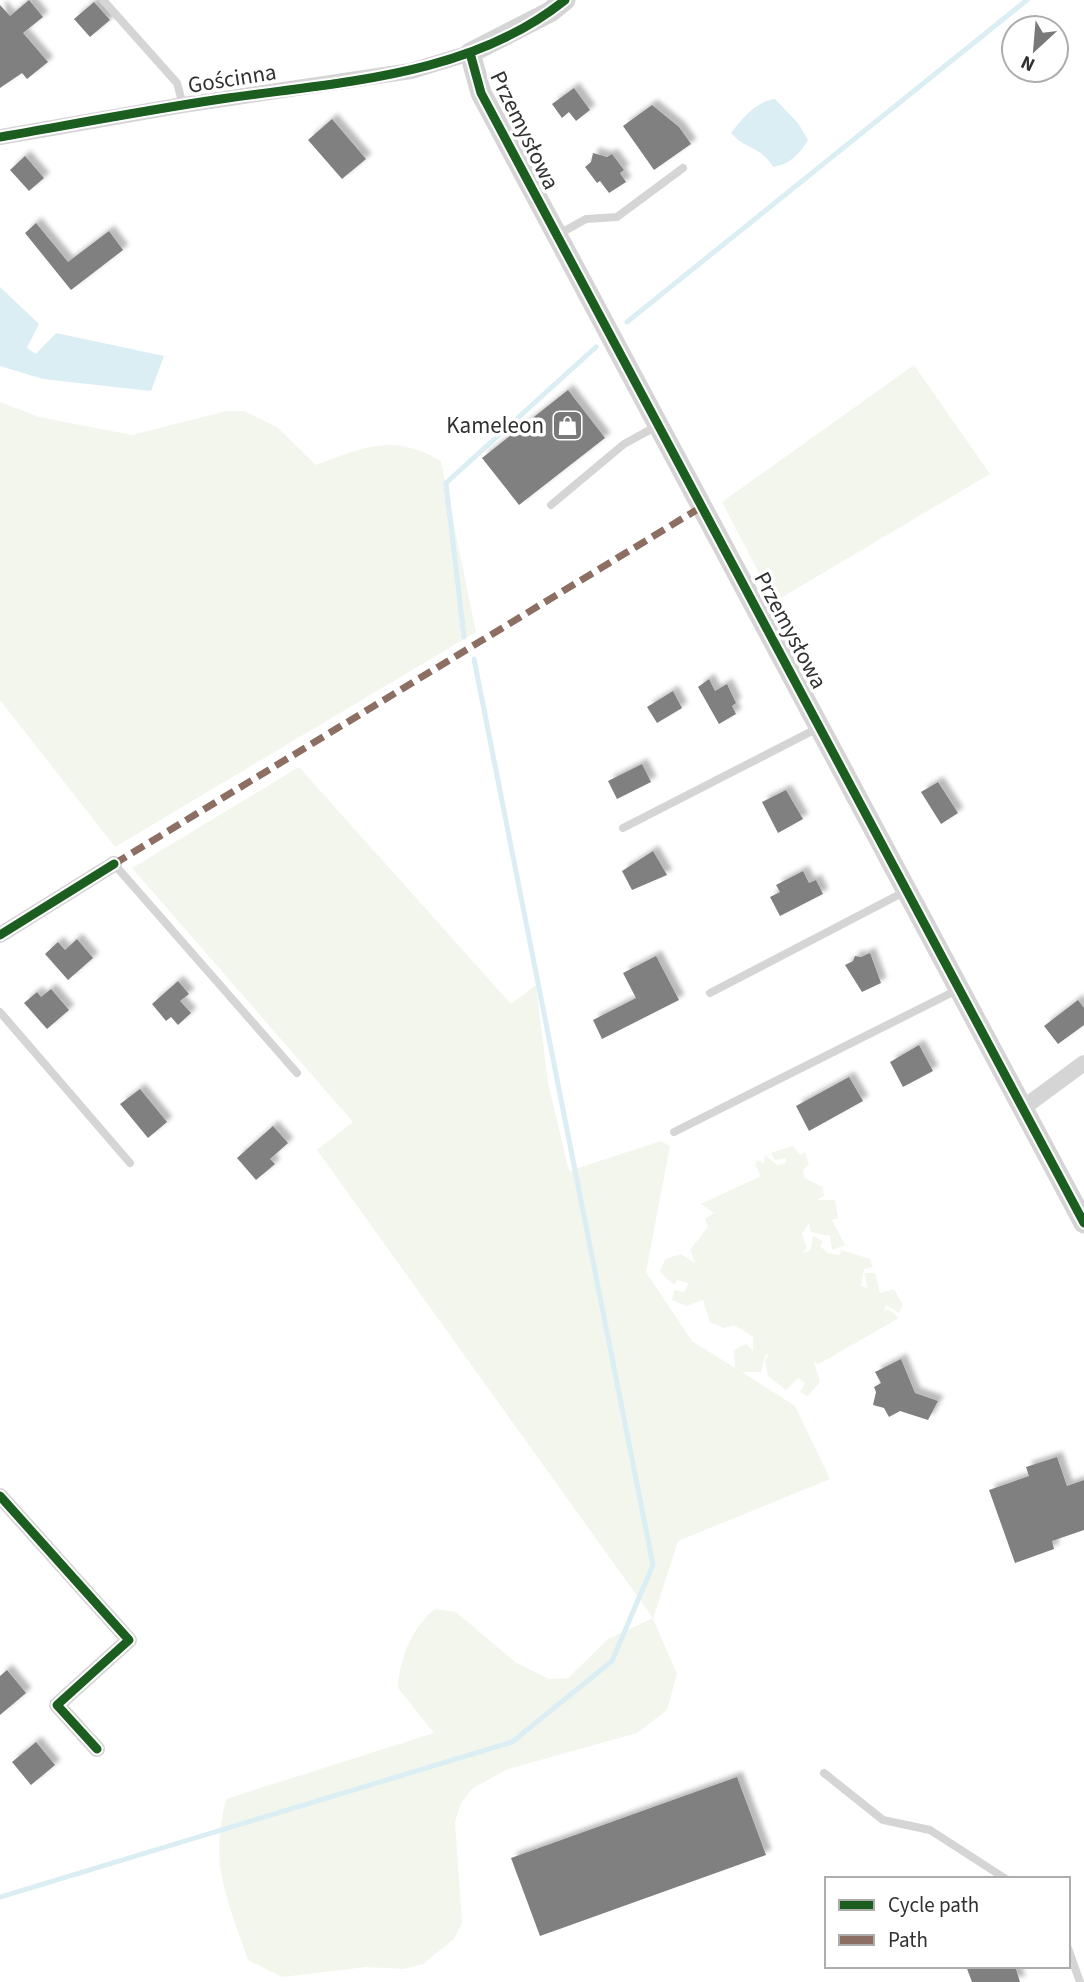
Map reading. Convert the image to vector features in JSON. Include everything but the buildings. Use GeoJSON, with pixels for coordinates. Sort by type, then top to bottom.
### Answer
{"type":"FeatureCollection","features":[{"type":"Feature","properties":{"kind":"street"},"geometry":{"type":"LineString","coordinates":[[470,53],[550,12],[565,0]]}},
{"type":"Feature","properties":{"kind":"street","name":"Gościnna"},"geometry":{"type":"LineString","coordinates":[[0,137],[183,105],[411,71],[470,53]]}},
{"type":"Feature","properties":{"kind":"street","name":"Przemysłowa"},"geometry":{"type":"LineString","coordinates":[[470,53],[481,93],[1084,1223]]}},
{"type":"Feature","properties":{"kind":"street"},"geometry":{"type":"LineString","coordinates":[[0,935],[114,864]]}},
{"type":"Feature","properties":{"kind":"street"},"geometry":{"type":"LineString","coordinates":[[1023,1108],[1084,1063]]}},
{"type":"Feature","properties":{"kind":"street"},"geometry":{"type":"LineString","coordinates":[[0,1496],[130,1640],[57,1705],[97,1749]]}},
{"type":"Feature","properties":{"kind":"lane"},"geometry":{"type":"LineString","coordinates":[[103,0],[177,83],[183,105]]}},
{"type":"Feature","properties":{"kind":"lane"},"geometry":{"type":"LineString","coordinates":[[558,235],[586,219],[617,217],[683,168]]}},
{"type":"Feature","properties":{"kind":"lane"},"geometry":{"type":"LineString","coordinates":[[551,505],[624,444],[660,425]]}},
{"type":"Feature","properties":{"kind":"lane"},"geometry":{"type":"LineString","coordinates":[[623,828],[820,727]]}},
{"type":"Feature","properties":{"kind":"lane"},"geometry":{"type":"LineString","coordinates":[[114,864],[297,1073]]}},
{"type":"Feature","properties":{"kind":"lane"},"geometry":{"type":"LineString","coordinates":[[710,993],[907,891]]}},
{"type":"Feature","properties":{"kind":"lane"},"geometry":{"type":"LineString","coordinates":[[674,1132],[959,988]]}},
{"type":"Feature","properties":{"kind":"lane"},"geometry":{"type":"LineString","coordinates":[[0,1012],[130,1163]]}},
{"type":"Feature","properties":{"kind":"lane"},"geometry":{"type":"LineString","coordinates":[[824,1773],[883,1820],[930,1830],[1003,1877]]}},
{"type":"Feature","properties":{"kind":"lane"},"geometry":{"type":"LineString","coordinates":[[1070,1954],[1080,1982]]}},
{"type":"Feature","properties":{"kind":"shaded area"},"geometry":{"type":"Polygon","coordinates":[[[775,99],[798,123],[808,140],[794,158],[773,167],[763,155],[731,133],[756,107],[775,99]]]}},
{"type":"Feature","properties":{"kind":"shaded area"},"geometry":{"type":"Polygon","coordinates":[[[0,287],[39,324],[27,348],[36,354],[56,333],[164,356],[151,391],[43,379],[0,366],[0,287]]]}},
{"type":"Feature","properties":{"kind":"shaded area"},"geometry":{"type":"Polygon","coordinates":[[[914,365],[990,474],[774,602],[722,502],[914,365]]]}},
{"type":"Feature","properties":{"kind":"shaded area"},"geometry":{"type":"Polygon","coordinates":[[[0,402],[39,417],[132,435],[226,411],[244,411],[277,427],[316,465],[364,448],[378,446],[393,445],[424,452],[441,461],[476,632],[115,847],[0,700],[0,402]]]}},
{"type":"Feature","properties":{"kind":"shaded area"},"geometry":{"type":"Polygon","coordinates":[[[299,767],[511,1004],[536,985],[548,1083],[569,1171],[661,1141],[670,1146],[646,1272],[692,1341],[735,1368],[734,1350],[746,1344],[753,1351],[753,1337],[734,1325],[724,1328],[710,1322],[703,1300],[686,1306],[672,1300],[674,1290],[684,1292],[689,1283],[677,1280],[674,1285],[660,1272],[665,1259],[681,1254],[695,1263],[690,1250],[708,1227],[705,1219],[714,1213],[701,1204],[761,1176],[755,1165],[757,1160],[764,1163],[765,1155],[777,1165],[786,1163],[786,1158],[775,1160],[771,1153],[793,1146],[800,1155],[805,1152],[809,1164],[803,1170],[804,1178],[823,1187],[824,1196],[817,1200],[835,1200],[838,1218],[832,1220],[845,1245],[832,1250],[830,1236],[811,1232],[809,1223],[802,1234],[807,1248],[802,1253],[810,1251],[813,1236],[823,1241],[820,1246],[828,1253],[840,1255],[841,1250],[870,1259],[873,1267],[864,1269],[861,1286],[867,1288],[865,1273],[875,1273],[880,1293],[894,1289],[903,1305],[899,1313],[886,1305],[884,1311],[888,1309],[899,1318],[819,1364],[814,1362],[820,1382],[808,1396],[800,1392],[805,1383],[798,1378],[786,1390],[768,1376],[765,1361],[769,1354],[765,1355],[761,1372],[742,1372],[795,1406],[830,1479],[678,1541],[653,1619],[677,1674],[667,1710],[637,1733],[508,1769],[473,1788],[461,1803],[455,1822],[462,1923],[454,1939],[423,1964],[404,1969],[366,1967],[282,1977],[248,1960],[227,1899],[219,1844],[226,1799],[434,1733],[398,1688],[401,1666],[409,1644],[420,1624],[435,1609],[456,1612],[515,1662],[549,1679],[568,1678],[608,1639],[653,1618],[317,1150],[353,1122],[132,868],[299,767]]]}},
{"type":"Feature","properties":{"kind":"waterway"},"geometry":{"type":"LineString","coordinates":[[627,322],[1027,0]]}},
{"type":"Feature","properties":{"kind":"waterway"},"geometry":{"type":"LineString","coordinates":[[464,637],[446,483],[596,347]]}},
{"type":"Feature","properties":{"kind":"waterway"},"geometry":{"type":"LineString","coordinates":[[0,1897],[512,1742],[612,1661],[653,1565],[474,659]]}},
{"type":"Feature","properties":{"kind":"marked path"},"geometry":{"type":"LineString","coordinates":[[114,864],[703,506]]}},
{"type":"Feature","properties":{"kind":"cycle path"},"geometry":{"type":"LineString","coordinates":[[0,137],[193,103],[356,81],[401,72],[445,61],[487,46],[528,26],[565,0]]}},
{"type":"Feature","properties":{"kind":"cycle path"},"geometry":{"type":"LineString","coordinates":[[470,53],[481,93],[1084,1223]]}},
{"type":"Feature","properties":{"kind":"cycle path"},"geometry":{"type":"LineString","coordinates":[[0,935],[114,864]]}},
{"type":"Feature","properties":{"kind":"cycle path"},"geometry":{"type":"LineString","coordinates":[[0,1496],[129,1640],[57,1705],[97,1749]]}},
{"type":"Feature","properties":{"kind":"place","name":"Kameleon"},"geometry":{"type":"Point","coordinates":[567,425]}}]}
